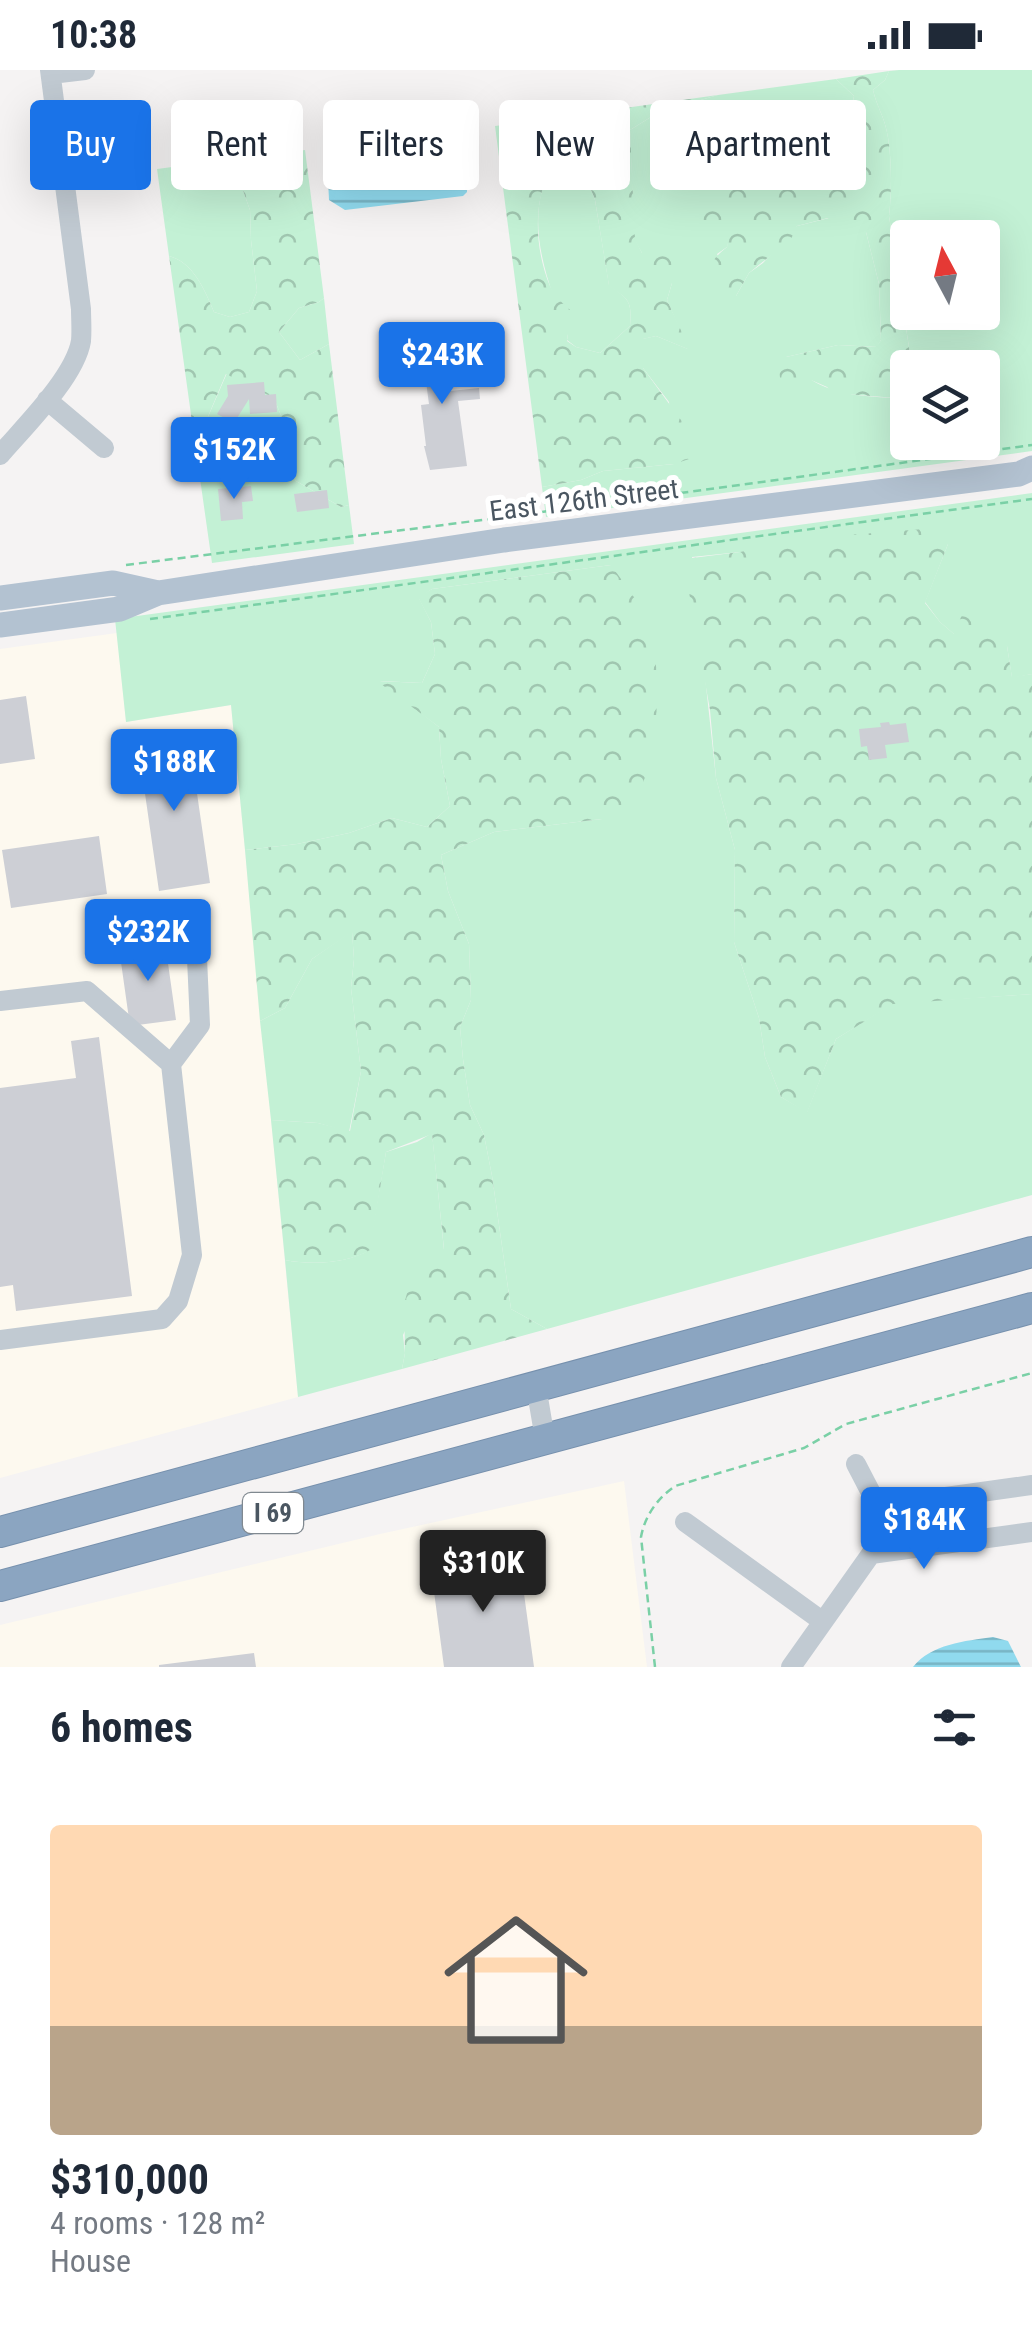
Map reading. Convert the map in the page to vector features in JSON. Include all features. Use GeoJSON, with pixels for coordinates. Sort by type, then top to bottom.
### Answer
{"type":"FeatureCollection","features":[{"type":"Feature","properties":{"kind":"highway","name":"I 69"},"geometry":{"type":"LineString","coordinates":[[0,1532],[1032,1252]]}},
{"type":"Feature","properties":{"kind":"highway","name":"I 69"},"geometry":{"type":"LineString","coordinates":[[0,1586],[1032,1308]]}},
{"type":"Feature","properties":{"kind":"main road","name":"East 126th Street"},"geometry":{"type":"LineString","coordinates":[[0,625],[120,609],[158,592],[504,540],[1028,472]]}},
{"type":"Feature","properties":{"kind":"main road","name":"East 126th Street"},"geometry":{"type":"LineString","coordinates":[[0,598],[113,583],[158,592]]}},
{"type":"Feature","properties":{"kind":"street"},"geometry":{"type":"LineString","coordinates":[[0,455],[47,400],[77,354],[82,326],[51,72],[85,70]]}},
{"type":"Feature","properties":{"kind":"street"},"geometry":{"type":"LineString","coordinates":[[47,400],[104,448]]}},
{"type":"Feature","properties":{"kind":"street"},"geometry":{"type":"LineString","coordinates":[[171,1064],[200,1025],[197,958]]}},
{"type":"Feature","properties":{"kind":"street"},"geometry":{"type":"LineString","coordinates":[[0,1002],[87,991],[171,1064],[192,1255],[178,1301],[162,1319],[0,1340]]}},
{"type":"Feature","properties":{"kind":"street"},"geometry":{"type":"LineString","coordinates":[[536,1386],[546,1440]]}},
{"type":"Feature","properties":{"kind":"street"},"geometry":{"type":"LineString","coordinates":[[791,1667],[884,1532],[883,1516],[856,1464]]}},
{"type":"Feature","properties":{"kind":"street"},"geometry":{"type":"LineString","coordinates":[[884,1524],[892,1510],[902,1503],[1032,1485]]}},
{"type":"Feature","properties":{"kind":"street"},"geometry":{"type":"LineString","coordinates":[[685,1522],[822,1622]]}},
{"type":"Feature","properties":{"kind":"street"},"geometry":{"type":"LineString","coordinates":[[871,1554],[1032,1532]]}},
{"type":"Feature","properties":{"kind":"path"},"geometry":{"type":"LineString","coordinates":[[120,566],[1032,445]]}},
{"type":"Feature","properties":{"kind":"path"},"geometry":{"type":"LineString","coordinates":[[136,621],[1032,499]]}},
{"type":"Feature","properties":{"kind":"path"},"geometry":{"type":"LineString","coordinates":[[655,1667],[641,1536],[646,1520],[664,1494],[676,1486],[804,1448],[846,1424],[1032,1373]]}},
{"type":"Feature","properties":{"kind":"shaded area"},"geometry":{"type":"Polygon","coordinates":[[[117,633],[126,722],[231,705],[298,1397],[0,1478],[0,649],[117,633]]]}},
{"type":"Feature","properties":{"kind":"shaded area"},"geometry":{"type":"Polygon","coordinates":[[[624,1481],[647,1667],[0,1667],[0,1625],[380,1534],[624,1481]]]}},
{"type":"Feature","properties":{"kind":"green space"},"geometry":{"type":"Polygon","coordinates":[[[899,70],[1032,70],[1032,451],[1000,455],[1000,350],[909,350],[906,330],[1000,330],[1000,220],[890,223],[888,138],[873,90],[889,71],[899,70]]]}},
{"type":"Feature","properties":{"kind":"green space"},"geometry":{"type":"Polygon","coordinates":[[[889,71],[873,90],[889,148],[890,330],[906,330],[909,350],[890,350],[890,398],[833,393],[811,380],[799,392],[782,394],[779,369],[786,357],[838,345],[876,347],[881,340],[879,284],[866,232],[841,233],[828,218],[797,226],[791,239],[749,273],[736,296],[723,297],[713,291],[711,271],[728,239],[708,235],[691,212],[706,190],[866,190],[866,100],[853,100],[854,96],[836,79],[889,71]]]}},
{"type":"Feature","properties":{"kind":"green space"},"geometry":{"type":"Polygon","coordinates":[[[836,79],[854,96],[853,100],[701,100],[836,79]]]}},
{"type":"Feature","properties":{"kind":"green space"},"geometry":{"type":"Polygon","coordinates":[[[650,104],[650,118],[630,130],[630,107],[650,104]]]}},
{"type":"Feature","properties":{"kind":"green space"},"geometry":{"type":"Polygon","coordinates":[[[650,118],[650,190],[710,190],[723,236],[729,239],[727,247],[717,254],[736,296],[749,273],[797,226],[829,218],[837,226],[866,232],[879,284],[881,340],[877,347],[838,345],[786,357],[810,379],[829,389],[890,398],[890,460],[966,460],[546,517],[542,487],[581,480],[603,471],[674,464],[669,402],[643,368],[642,339],[656,336],[688,349],[667,300],[672,283],[642,253],[634,239],[630,130],[650,118]]]}},
{"type":"Feature","properties":{"kind":"green space"},"geometry":{"type":"Polygon","coordinates":[[[499,125],[499,157],[495,126],[499,125]]]}},
{"type":"Feature","properties":{"kind":"green space"},"geometry":{"type":"Polygon","coordinates":[[[630,130],[635,239],[642,253],[658,245],[679,255],[692,268],[672,283],[667,300],[690,350],[656,336],[643,339],[643,368],[697,442],[689,459],[674,464],[603,471],[581,480],[542,487],[503,190],[542,190],[538,239],[545,271],[552,291],[583,321],[568,334],[567,341],[600,353],[630,326],[630,306],[609,286],[591,190],[630,190],[630,130]]]}},
{"type":"Feature","properties":{"kind":"green space"},"geometry":{"type":"Polygon","coordinates":[[[303,150],[324,298],[299,308],[279,332],[300,360],[329,344],[349,505],[341,507],[296,481],[285,463],[284,423],[274,398],[226,374],[204,426],[193,429],[169,256],[191,271],[214,312],[230,317],[249,312],[257,291],[250,210],[243,190],[303,190],[303,150]]]}},
{"type":"Feature","properties":{"kind":"green space"},"geometry":{"type":"Polygon","coordinates":[[[171,167],[171,190],[243,190],[250,210],[257,291],[249,312],[230,317],[214,312],[191,271],[169,256],[157,169],[171,167]]]}},
{"type":"Feature","properties":{"kind":"green space"},"geometry":{"type":"Polygon","coordinates":[[[543,190],[591,190],[609,285],[630,306],[630,326],[600,353],[576,347],[567,340],[540,248],[539,204],[543,190]]]}},
{"type":"Feature","properties":{"kind":"green space"},"geometry":{"type":"Polygon","coordinates":[[[324,298],[329,344],[300,360],[279,332],[299,308],[324,298]]]}},
{"type":"Feature","properties":{"kind":"green space"},"geometry":{"type":"Polygon","coordinates":[[[227,373],[274,398],[284,423],[285,463],[296,481],[341,507],[349,505],[354,544],[212,563],[193,429],[204,426],[227,373]]]}},
{"type":"Feature","properties":{"kind":"green space"},"geometry":{"type":"Polygon","coordinates":[[[1032,493],[1032,674],[1012,678],[1007,646],[955,635],[925,602],[948,544],[692,557],[716,778],[735,850],[734,942],[759,1018],[765,1057],[781,1097],[807,1112],[836,1039],[893,1003],[1032,994],[1032,1195],[547,1329],[511,1309],[492,1176],[484,1135],[470,1105],[463,1059],[460,1027],[471,1000],[469,944],[448,891],[441,855],[494,832],[602,819],[611,565],[432,589],[419,598],[431,622],[435,654],[422,683],[380,681],[439,727],[450,806],[427,827],[392,818],[349,833],[245,850],[231,705],[126,722],[115,619],[1032,493]]]}},
{"type":"Feature","properties":{"kind":"green space"},"geometry":{"type":"Polygon","coordinates":[[[924,529],[948,544],[925,603],[954,634],[966,605],[995,611],[1012,677],[1032,674],[1032,994],[893,1004],[836,1039],[807,1113],[781,1097],[765,1057],[759,1018],[734,942],[735,850],[716,778],[710,710],[687,581],[692,558],[811,538],[924,529]]]}},
{"type":"Feature","properties":{"kind":"green space"},"geometry":{"type":"Polygon","coordinates":[[[611,565],[651,621],[657,675],[656,749],[637,798],[602,819],[494,832],[441,855],[448,891],[469,944],[471,1000],[460,1027],[463,1059],[470,1105],[484,1135],[492,1176],[511,1309],[547,1329],[402,1369],[404,1304],[416,1262],[444,1249],[432,1134],[386,1152],[370,1250],[328,1262],[285,1260],[271,1120],[318,1123],[350,1131],[361,1071],[351,988],[352,932],[312,959],[285,1008],[260,1021],[245,850],[349,833],[392,818],[427,827],[450,806],[439,727],[377,681],[422,683],[435,654],[431,622],[418,597],[432,589],[611,565]]]}},
{"type":"Feature","properties":{"kind":"green space"},"geometry":{"type":"Polygon","coordinates":[[[352,931],[351,988],[361,1071],[349,1132],[318,1123],[271,1120],[260,1021],[285,1008],[312,959],[352,931]]]}},
{"type":"Feature","properties":{"kind":"green space"},"geometry":{"type":"Polygon","coordinates":[[[432,1133],[444,1250],[403,1335],[402,1369],[298,1397],[285,1260],[328,1262],[369,1250],[386,1152],[432,1133]]]}},
{"type":"Feature","properties":{"kind":"water"},"geometry":{"type":"Polygon","coordinates":[[[329,190],[467,190],[463,196],[345,210],[329,200],[329,190]]]}},
{"type":"Feature","properties":{"kind":"water"},"geometry":{"type":"Polygon","coordinates":[[[993,1637],[1008,1641],[1021,1667],[913,1667],[939,1648],[993,1637]]]}},
{"type":"Feature","properties":{"kind":"building"},"geometry":{"type":"Polygon","coordinates":[[[441,327],[450,391],[479,388],[480,399],[458,401],[467,466],[430,470],[421,405],[429,404],[419,330],[441,327]]]}},
{"type":"Feature","properties":{"kind":"building"},"geometry":{"type":"Polygon","coordinates":[[[264,382],[265,395],[276,394],[277,412],[250,414],[249,399],[234,423],[217,414],[228,396],[227,385],[264,382]]]}},
{"type":"Feature","properties":{"kind":"building"},"geometry":{"type":"Polygon","coordinates":[[[267,452],[269,477],[251,478],[249,453],[267,452]]]}},
{"type":"Feature","properties":{"kind":"building"},"geometry":{"type":"Polygon","coordinates":[[[251,486],[253,501],[242,502],[243,519],[221,521],[218,489],[251,486]]]}},
{"type":"Feature","properties":{"kind":"building"},"geometry":{"type":"Polygon","coordinates":[[[327,490],[329,508],[297,512],[294,494],[327,490]]]}},
{"type":"Feature","properties":{"kind":"building"},"geometry":{"type":"Polygon","coordinates":[[[26,696],[35,759],[0,764],[0,700],[26,696]]]}},
{"type":"Feature","properties":{"kind":"building"},"geometry":{"type":"Polygon","coordinates":[[[880,723],[906,723],[909,742],[885,745],[887,758],[869,760],[867,746],[861,747],[859,729],[881,727],[880,723]]]}},
{"type":"Feature","properties":{"kind":"building"},"geometry":{"type":"Polygon","coordinates":[[[189,738],[210,883],[159,891],[138,745],[189,738]]]}},
{"type":"Feature","properties":{"kind":"building"},"geometry":{"type":"Polygon","coordinates":[[[99,836],[107,894],[11,908],[2,850],[99,836]]]}},
{"type":"Feature","properties":{"kind":"building"},"geometry":{"type":"Polygon","coordinates":[[[165,942],[176,1020],[130,1026],[119,948],[165,942]]]}},
{"type":"Feature","properties":{"kind":"building"},"geometry":{"type":"Polygon","coordinates":[[[99,1037],[132,1296],[16,1311],[13,1285],[0,1287],[0,1088],[76,1078],[71,1041],[99,1037]]]}},
{"type":"Feature","properties":{"kind":"building"},"geometry":{"type":"Polygon","coordinates":[[[519,1557],[534,1667],[444,1667],[431,1569],[519,1557]]]}},
{"type":"Feature","properties":{"kind":"building"},"geometry":{"type":"Polygon","coordinates":[[[254,1653],[256,1667],[159,1667],[159,1665],[254,1653]]]}}]}
